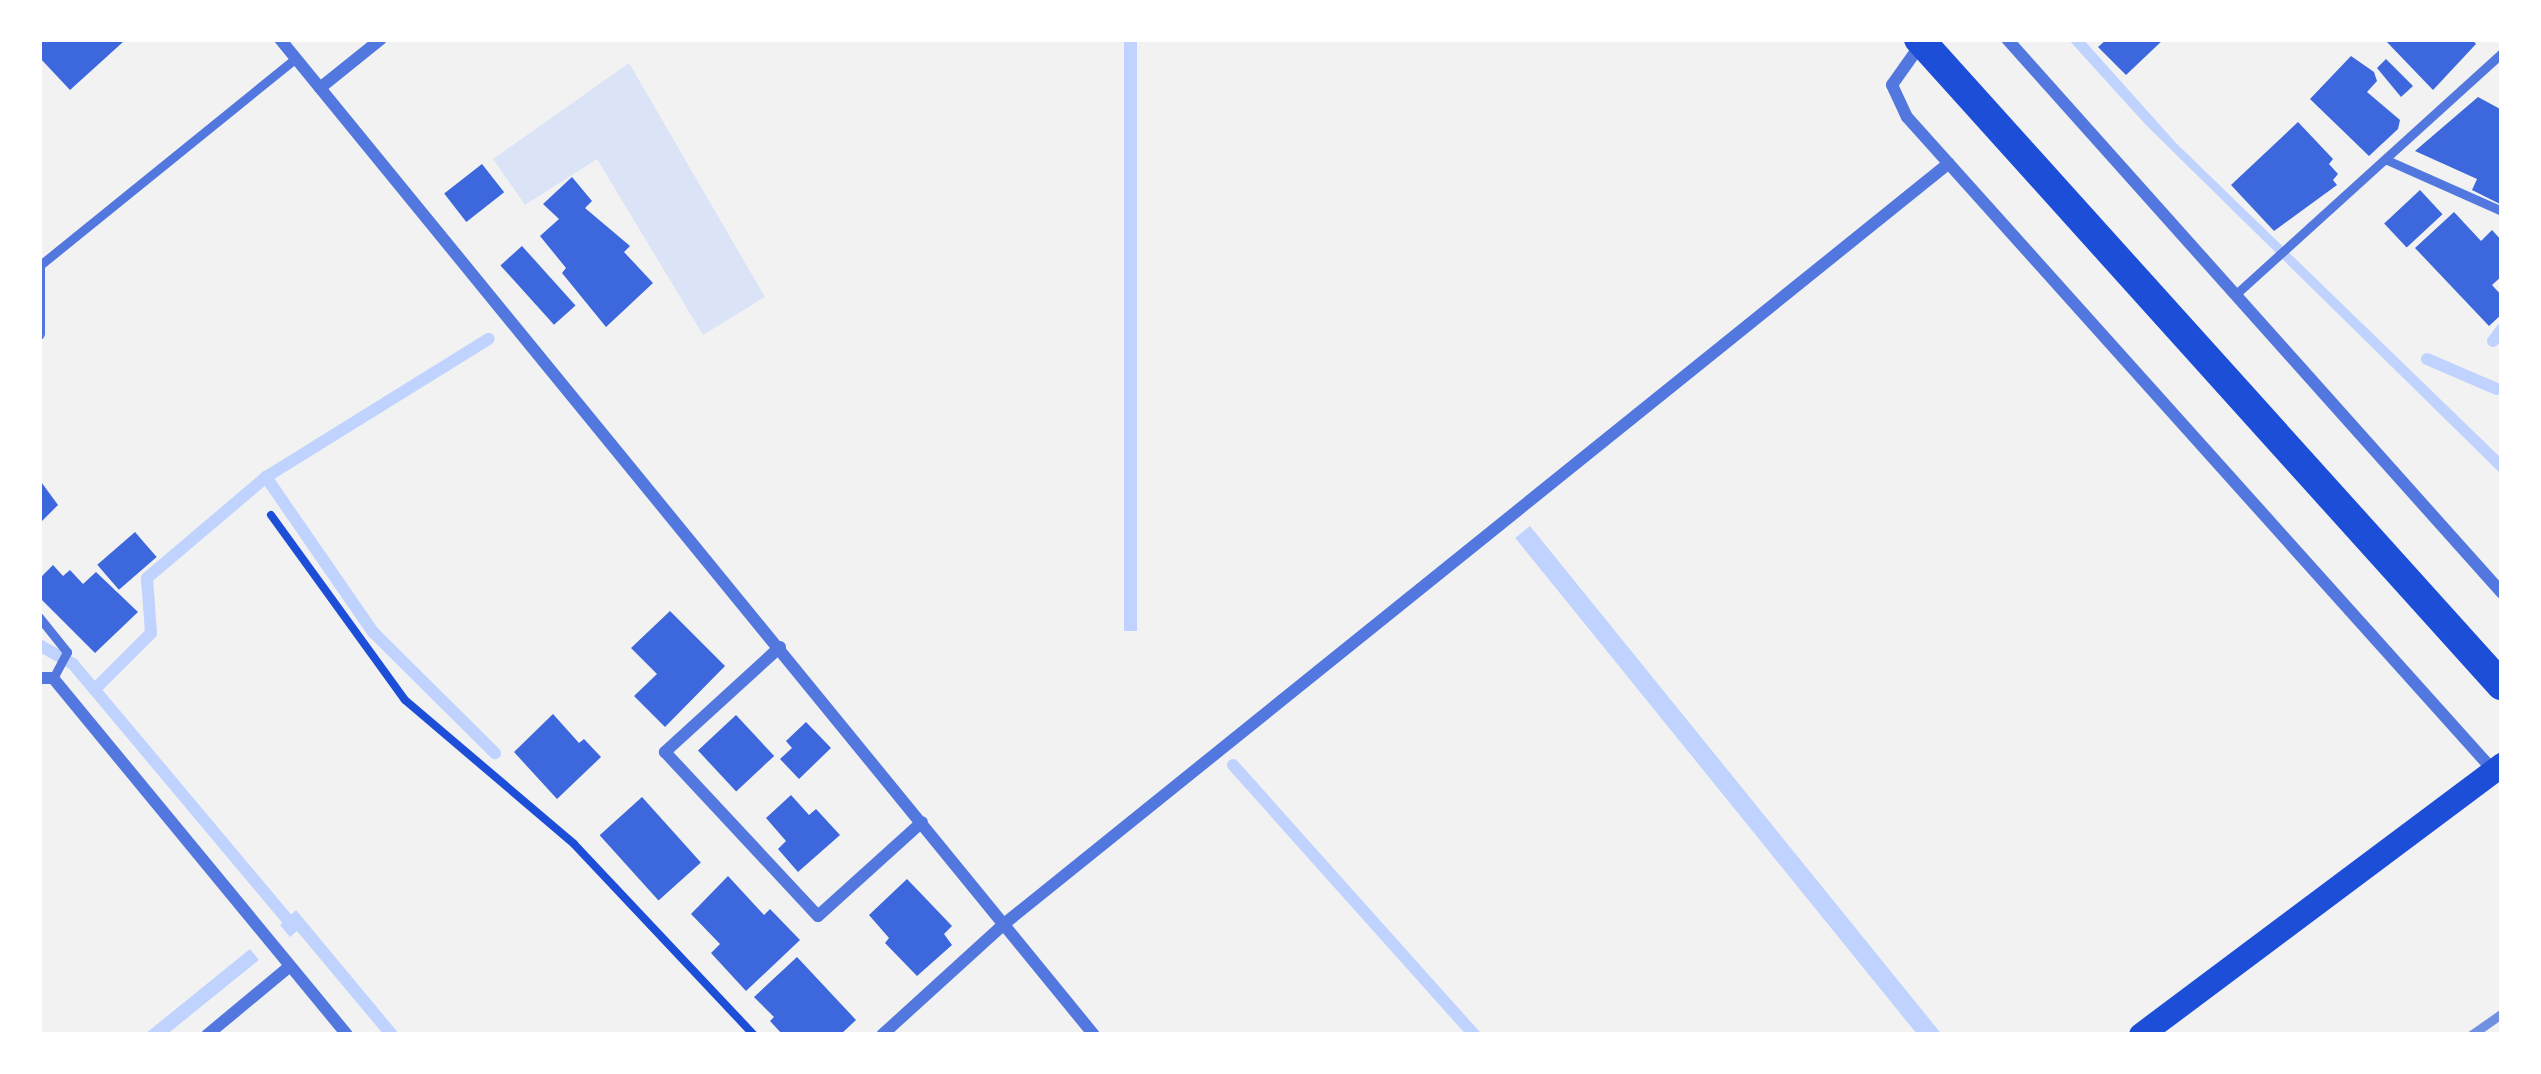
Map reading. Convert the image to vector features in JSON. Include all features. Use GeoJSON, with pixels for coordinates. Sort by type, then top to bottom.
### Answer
{"type":"FeatureCollection","features":[{"type":"Feature","properties":{"kind":"main road"},"geometry":{"type":"LineString","coordinates":[[1921,41],[2501,686]]}},
{"type":"Feature","properties":{"kind":"main road"},"geometry":{"type":"LineString","coordinates":[[2140,1035],[2498,768]]}},
{"type":"Feature","properties":{"kind":"street"},"geometry":{"type":"LineString","coordinates":[[280,39],[1094,1035]]}},
{"type":"Feature","properties":{"kind":"street"},"geometry":{"type":"LineString","coordinates":[[320,88],[381,39]]}},
{"type":"Feature","properties":{"kind":"street"},"geometry":{"type":"LineString","coordinates":[[2007,39],[2502,593]]}},
{"type":"Feature","properties":{"kind":"street"},"geometry":{"type":"LineString","coordinates":[[1921,41],[1892,85],[1907,117],[2498,768]]}},
{"type":"Feature","properties":{"kind":"street"},"geometry":{"type":"LineString","coordinates":[[882,1035],[1004,924],[1949,163]]}},
{"type":"Feature","properties":{"kind":"street"},"geometry":{"type":"LineString","coordinates":[[39,266],[39,334]]}},
{"type":"Feature","properties":{"kind":"street"},"geometry":{"type":"LineString","coordinates":[[780,647],[665,752],[818,916],[922,822]]}},
{"type":"Feature","properties":{"kind":"street"},"geometry":{"type":"LineString","coordinates":[[46,678],[347,1035]]}},
{"type":"Feature","properties":{"kind":"street"},"geometry":{"type":"LineString","coordinates":[[207,1035],[289,967]]}},
{"type":"Feature","properties":{"kind":"lane"},"geometry":{"type":"LineString","coordinates":[[2236,294],[2502,53]]}},
{"type":"Feature","properties":{"kind":"lane"},"geometry":{"type":"LineString","coordinates":[[39,266],[296,58]]}},
{"type":"Feature","properties":{"kind":"lane"},"geometry":{"type":"LineString","coordinates":[[2387,160],[2502,211]]}},
{"type":"Feature","properties":{"kind":"lane"},"geometry":{"type":"LineString","coordinates":[[39,617],[67,652],[64,667],[46,678]]}},
{"type":"Feature","properties":{"kind":"path"},"geometry":{"type":"LineString","coordinates":[[271,515],[405,700],[574,844],[754,1035]]}},
{"type":"Feature","properties":{"kind":"shaded area"},"geometry":{"type":"Polygon","coordinates":[[[629,63],[765,297],[703,335],[597,159],[525,205],[493,159],[629,63]]]}},
{"type":"Feature","properties":{"kind":"water"},"geometry":{"type":"Polygon","coordinates":[[[1124,39],[1137,39],[1137,631],[1124,631],[1124,39]]]}},
{"type":"Feature","properties":{"kind":"water"},"geometry":{"type":"Polygon","coordinates":[[[2068,39],[2083,39],[2176,143],[2502,459],[2502,475],[2146,125],[2068,39]]]}},
{"type":"Feature","properties":{"kind":"water"},"geometry":{"type":"Polygon","coordinates":[[[1530,526],[1942,1034],[1918,1035],[1515,538],[1530,526]]]}},
{"type":"Feature","properties":{"kind":"water"},"geometry":{"type":"Polygon","coordinates":[[[296,910],[400,1035],[384,1035],[297,931],[290,937],[280,925],[296,910]]]}},
{"type":"Feature","properties":{"kind":"water"},"geometry":{"type":"Polygon","coordinates":[[[250,949],[259,960],[166,1035],[146,1033],[250,949]]]}},
{"type":"Feature","properties":{"kind":"building"},"geometry":{"type":"Polygon","coordinates":[[[39,39],[123,42],[70,90],[39,57],[39,39]]]}},
{"type":"Feature","properties":{"kind":"building"},"geometry":{"type":"Polygon","coordinates":[[[2107,39],[2164,39],[2126,75],[2098,47],[2107,39]]]}},
{"type":"Feature","properties":{"kind":"building"},"geometry":{"type":"Polygon","coordinates":[[[2384,39],[2472,39],[2476,44],[2433,90],[2384,39]]]}},
{"type":"Feature","properties":{"kind":"building"},"geometry":{"type":"Polygon","coordinates":[[[2351,56],[2374,72],[2377,81],[2367,92],[2400,120],[2398,129],[2369,156],[2310,99],[2351,56]]]}},
{"type":"Feature","properties":{"kind":"building"},"geometry":{"type":"Polygon","coordinates":[[[2386,59],[2413,86],[2401,97],[2377,68],[2386,59]]]}},
{"type":"Feature","properties":{"kind":"building"},"geometry":{"type":"Polygon","coordinates":[[[2478,97],[2502,110],[2502,205],[2472,190],[2477,179],[2415,151],[2478,97]]]}},
{"type":"Feature","properties":{"kind":"building"},"geometry":{"type":"Polygon","coordinates":[[[2298,122],[2333,159],[2329,164],[2338,174],[2333,180],[2337,185],[2274,231],[2231,185],[2298,122]]]}},
{"type":"Feature","properties":{"kind":"building"},"geometry":{"type":"Polygon","coordinates":[[[482,164],[504,192],[466,222],[444,194],[482,164]]]}},
{"type":"Feature","properties":{"kind":"building"},"geometry":{"type":"Polygon","coordinates":[[[572,177],[592,201],[585,208],[630,246],[624,252],[653,283],[606,327],[562,273],[566,268],[540,236],[559,219],[543,204],[572,177]]]}},
{"type":"Feature","properties":{"kind":"building"},"geometry":{"type":"Polygon","coordinates":[[[2420,190],[2443,214],[2407,248],[2384,223],[2420,190]]]}},
{"type":"Feature","properties":{"kind":"building"},"geometry":{"type":"Polygon","coordinates":[[[2454,212],[2481,241],[2492,230],[2502,241],[2502,276],[2492,285],[2502,296],[2502,314],[2489,326],[2415,248],[2454,212]]]}},
{"type":"Feature","properties":{"kind":"building"},"geometry":{"type":"Polygon","coordinates":[[[522,246],[576,305],[554,325],[500,265],[522,246]]]}},
{"type":"Feature","properties":{"kind":"building"},"geometry":{"type":"Polygon","coordinates":[[[39,479],[58,505],[39,524],[39,479]]]}},
{"type":"Feature","properties":{"kind":"building"},"geometry":{"type":"Polygon","coordinates":[[[135,532],[157,557],[119,590],[97,565],[135,532]]]}},
{"type":"Feature","properties":{"kind":"building"},"geometry":{"type":"Polygon","coordinates":[[[53,565],[63,576],[70,570],[83,584],[96,572],[138,612],[95,653],[39,597],[39,579],[53,565]]]}},
{"type":"Feature","properties":{"kind":"building"},"geometry":{"type":"Polygon","coordinates":[[[670,611],[725,666],[665,727],[634,696],[657,674],[631,648],[670,611]]]}},
{"type":"Feature","properties":{"kind":"building"},"geometry":{"type":"Polygon","coordinates":[[[553,714],[579,743],[584,739],[601,757],[557,799],[514,752],[553,714]]]}},
{"type":"Feature","properties":{"kind":"building"},"geometry":{"type":"Polygon","coordinates":[[[736,715],[774,756],[736,791],[698,750],[736,715]]]}},
{"type":"Feature","properties":{"kind":"building"},"geometry":{"type":"Polygon","coordinates":[[[806,722],[831,748],[799,779],[780,759],[792,748],[786,741],[806,722]]]}},
{"type":"Feature","properties":{"kind":"building"},"geometry":{"type":"Polygon","coordinates":[[[791,795],[809,815],[816,809],[840,835],[798,872],[778,849],[786,841],[766,818],[791,795]]]}},
{"type":"Feature","properties":{"kind":"building"},"geometry":{"type":"Polygon","coordinates":[[[642,797],[701,862],[659,901],[600,835],[642,797]]]}},
{"type":"Feature","properties":{"kind":"building"},"geometry":{"type":"Polygon","coordinates":[[[728,876],[764,915],[770,909],[800,940],[746,991],[711,953],[720,944],[691,914],[728,876]]]}},
{"type":"Feature","properties":{"kind":"building"},"geometry":{"type":"Polygon","coordinates":[[[907,879],[952,926],[944,934],[952,945],[917,976],[885,943],[889,938],[869,915],[907,879]]]}},
{"type":"Feature","properties":{"kind":"building"},"geometry":{"type":"Polygon","coordinates":[[[797,957],[856,1020],[840,1035],[783,1035],[770,1021],[774,1017],[754,997],[797,957]]]}},
{"type":"Feature","properties":{"kind":"waterway"},"geometry":{"type":"LineString","coordinates":[[2493,341],[2502,329]]}},
{"type":"Feature","properties":{"kind":"waterway"},"geometry":{"type":"LineString","coordinates":[[95,689],[151,633],[147,578],[266,477],[489,339]]}},
{"type":"Feature","properties":{"kind":"waterway"},"geometry":{"type":"LineString","coordinates":[[2427,359],[2497,389]]}},
{"type":"Feature","properties":{"kind":"waterway"},"geometry":{"type":"LineString","coordinates":[[266,477],[373,632],[495,753]]}},
{"type":"Feature","properties":{"kind":"waterway"},"geometry":{"type":"LineString","coordinates":[[39,645],[73,664],[287,919]]}},
{"type":"Feature","properties":{"kind":"waterway"},"geometry":{"type":"LineString","coordinates":[[1233,765],[1474,1035]]}},
{"type":"Feature","properties":{"kind":"railway"},"geometry":{"type":"LineString","coordinates":[[2471,1035],[2502,1013]]}}]}
